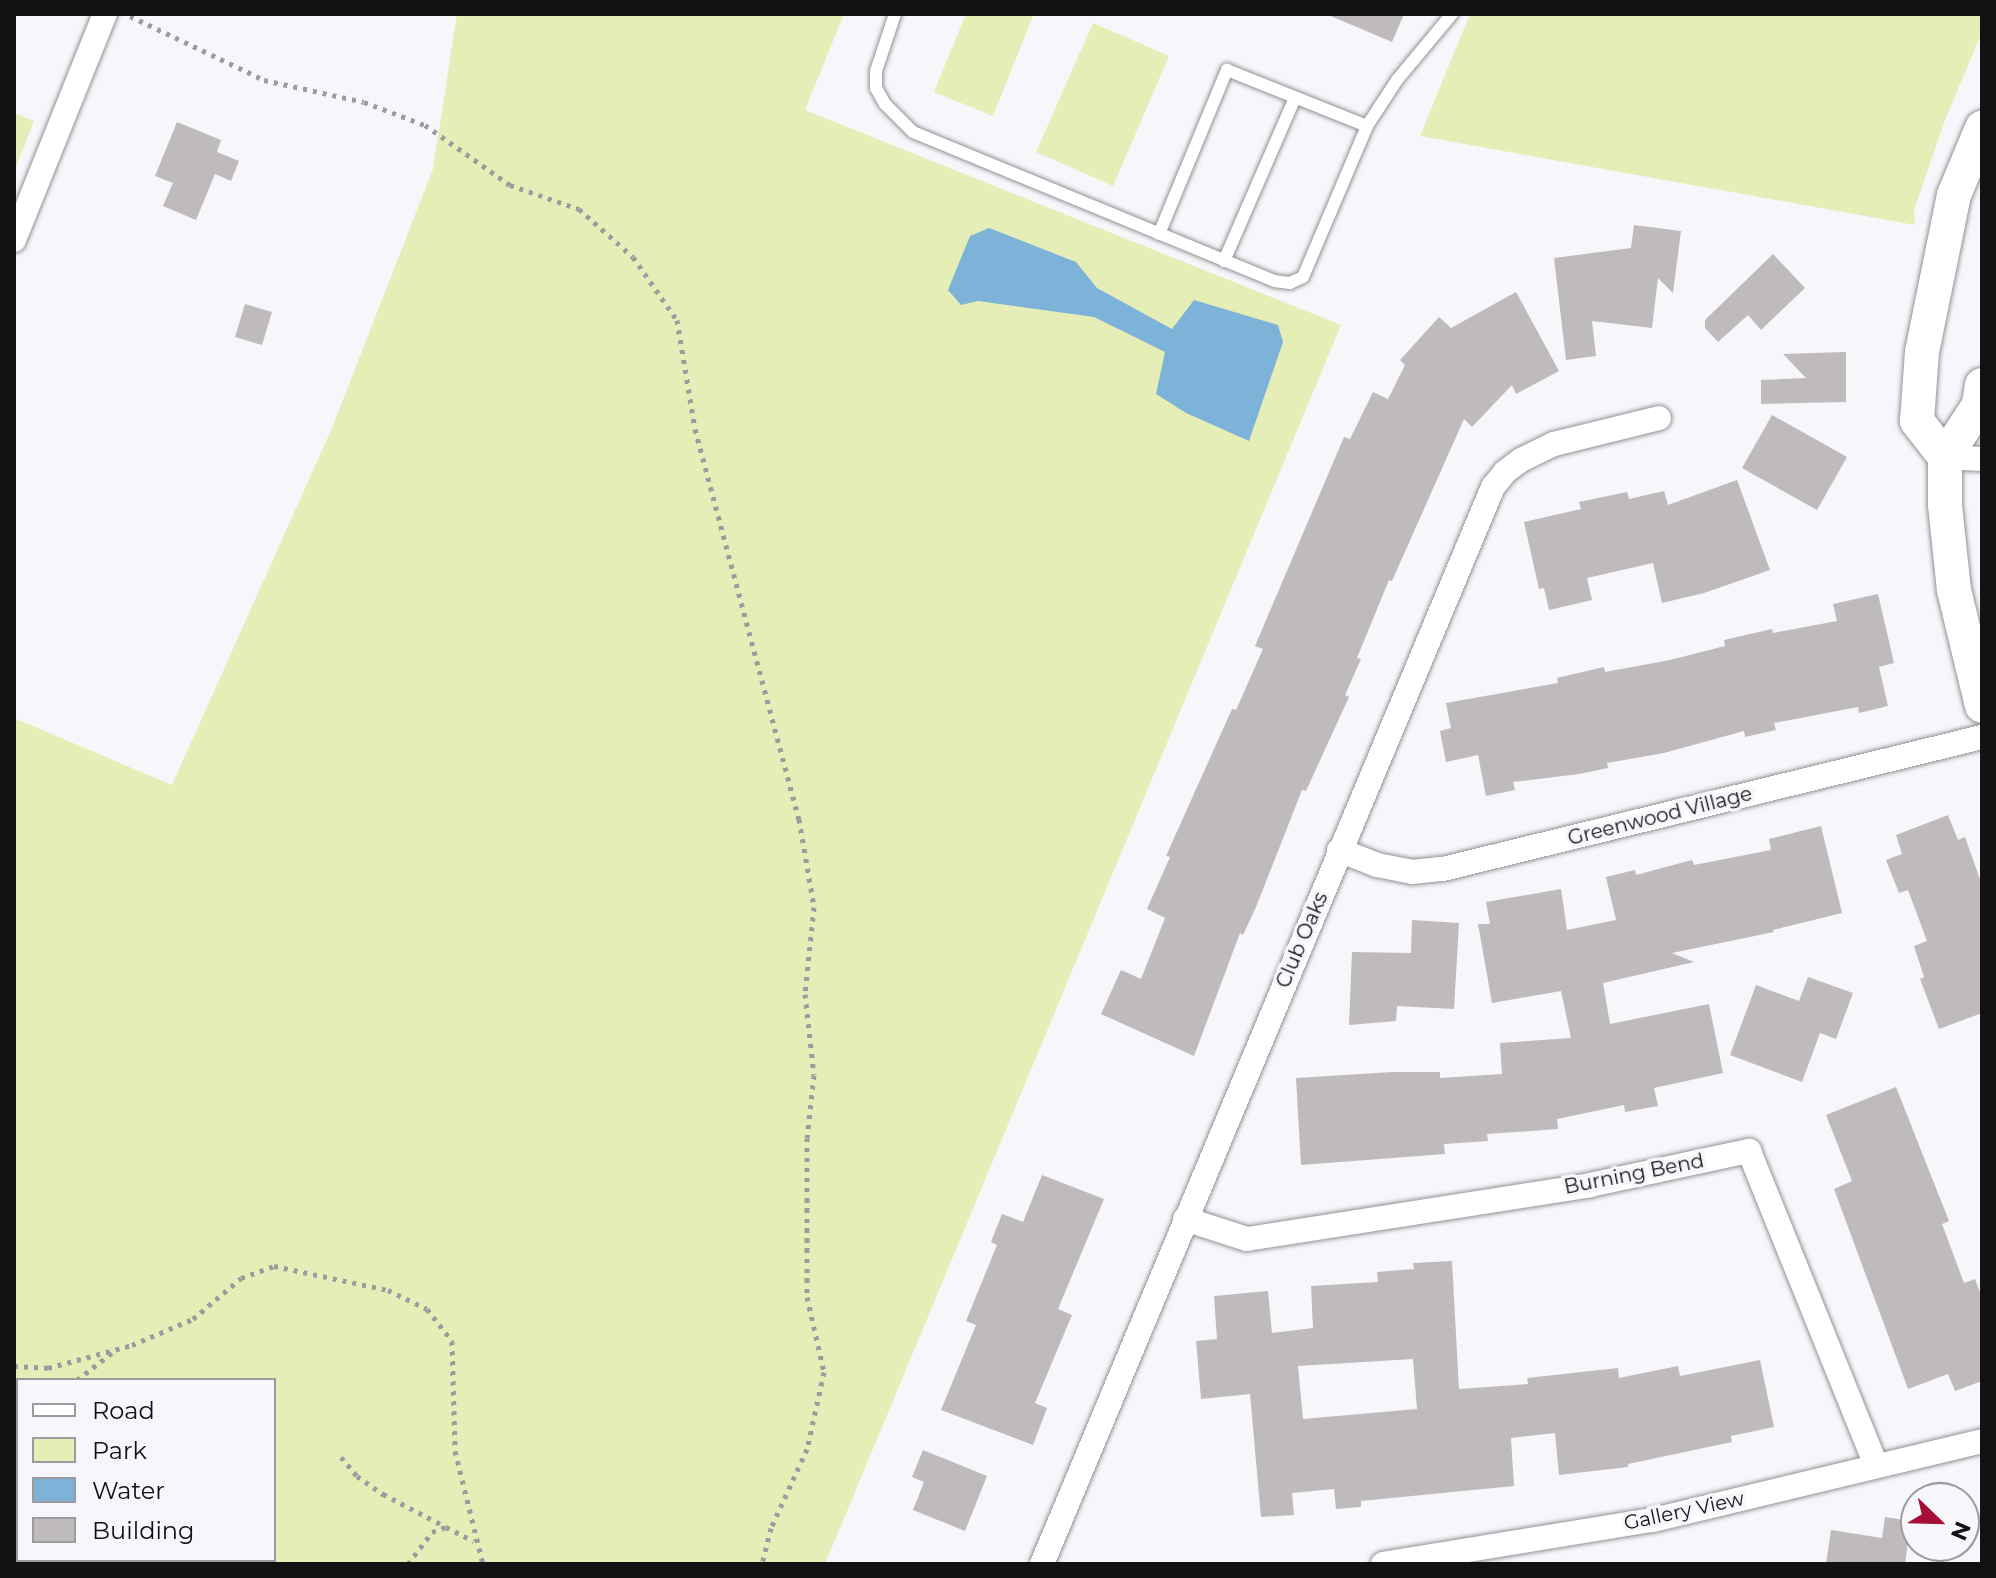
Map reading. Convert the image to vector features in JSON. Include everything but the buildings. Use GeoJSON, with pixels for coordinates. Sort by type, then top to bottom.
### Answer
{"type":"FeatureCollection","features":[{"type":"Feature","properties":{"kind":"street"},"geometry":{"type":"LineString","coordinates":[[14,240],[105,14]]}},
{"type":"Feature","properties":{"kind":"street"},"geometry":{"type":"LineString","coordinates":[[1982,128],[1954,195],[1922,352],[1917,421],[1945,457],[1982,459]]}},
{"type":"Feature","properties":{"kind":"street"},"geometry":{"type":"LineString","coordinates":[[1982,385],[1979,405],[1945,457],[1945,505],[1954,590],[1982,706]]}},
{"type":"Feature","properties":{"kind":"street","name":"Club Oaks"},"geometry":{"type":"LineString","coordinates":[[1042,1564],[1493,487],[1513,466],[1554,444],[1659,418]]}},
{"type":"Feature","properties":{"kind":"street","name":"Greenwood Village"},"geometry":{"type":"LineString","coordinates":[[1339,850],[1377,865],[1412,872],[1443,869],[1982,737]]}},
{"type":"Feature","properties":{"kind":"street","name":"Burning Bend"},"geometry":{"type":"LineString","coordinates":[[1185,1219],[1247,1239],[1590,1185],[1749,1151],[1876,1466]]}},
{"type":"Feature","properties":{"kind":"street","name":"Gallery View"},"geometry":{"type":"LineString","coordinates":[[1383,1564],[1653,1520],[1982,1441]]}},
{"type":"Feature","properties":{"kind":"lane"},"geometry":{"type":"LineString","coordinates":[[895,14],[876,71],[876,88],[885,104],[913,132],[1224,261],[1274,281],[1290,283],[1303,277],[1367,126],[1397,80],[1452,14]]}},
{"type":"Feature","properties":{"kind":"lane"},"geometry":{"type":"LineString","coordinates":[[1159,234],[1227,70],[1367,126]]}},
{"type":"Feature","properties":{"kind":"lane"},"geometry":{"type":"LineString","coordinates":[[1224,261],[1295,98]]}},
{"type":"Feature","properties":{"kind":"path"},"geometry":{"type":"LineString","coordinates":[[125,14],[264,80],[364,102],[425,125],[510,185],[579,209],[633,257],[677,320],[695,429],[799,819],[814,907],[805,994],[814,1075],[807,1138],[807,1297],[824,1372],[807,1449],[771,1528],[762,1564]]}},
{"type":"Feature","properties":{"kind":"path"},"geometry":{"type":"LineString","coordinates":[[14,1366],[48,1368],[114,1351],[193,1319],[241,1278],[274,1266],[388,1290],[427,1309],[452,1341],[455,1451],[483,1564]]}},
{"type":"Feature","properties":{"kind":"path"},"geometry":{"type":"LineString","coordinates":[[80,1378],[114,1351]]}},
{"type":"Feature","properties":{"kind":"path"},"geometry":{"type":"LineString","coordinates":[[341,1457],[357,1476],[383,1494],[475,1541]]}},
{"type":"Feature","properties":{"kind":"path"},"geometry":{"type":"LineString","coordinates":[[408,1564],[432,1532],[446,1527]]}},
{"type":"Feature","properties":{"kind":"green space"},"geometry":{"type":"Polygon","coordinates":[[[457,14],[844,14],[805,110],[1341,325],[825,1564],[14,1564],[14,718],[172,785],[332,428],[433,169],[457,14]]]}},
{"type":"Feature","properties":{"kind":"green space"},"geometry":{"type":"Polygon","coordinates":[[[966,14],[1033,16],[993,116],[934,92],[966,14]]]}},
{"type":"Feature","properties":{"kind":"green space"},"geometry":{"type":"Polygon","coordinates":[[[1470,14],[1982,14],[1982,32],[1945,120],[1914,210],[1915,225],[1420,136],[1470,14]]]}},
{"type":"Feature","properties":{"kind":"green space"},"geometry":{"type":"Polygon","coordinates":[[[1093,23],[1169,56],[1113,186],[1036,152],[1093,23]]]}},
{"type":"Feature","properties":{"kind":"green space"},"geometry":{"type":"Polygon","coordinates":[[[14,113],[34,121],[14,172],[14,113]]]}},
{"type":"Feature","properties":{"kind":"water"},"geometry":{"type":"Polygon","coordinates":[[[989,228],[1076,262],[1097,288],[1172,329],[1194,300],[1278,325],[1283,342],[1249,441],[1186,413],[1156,394],[1165,352],[1094,317],[978,301],[961,305],[948,290],[970,236],[989,228]]]}}]}
